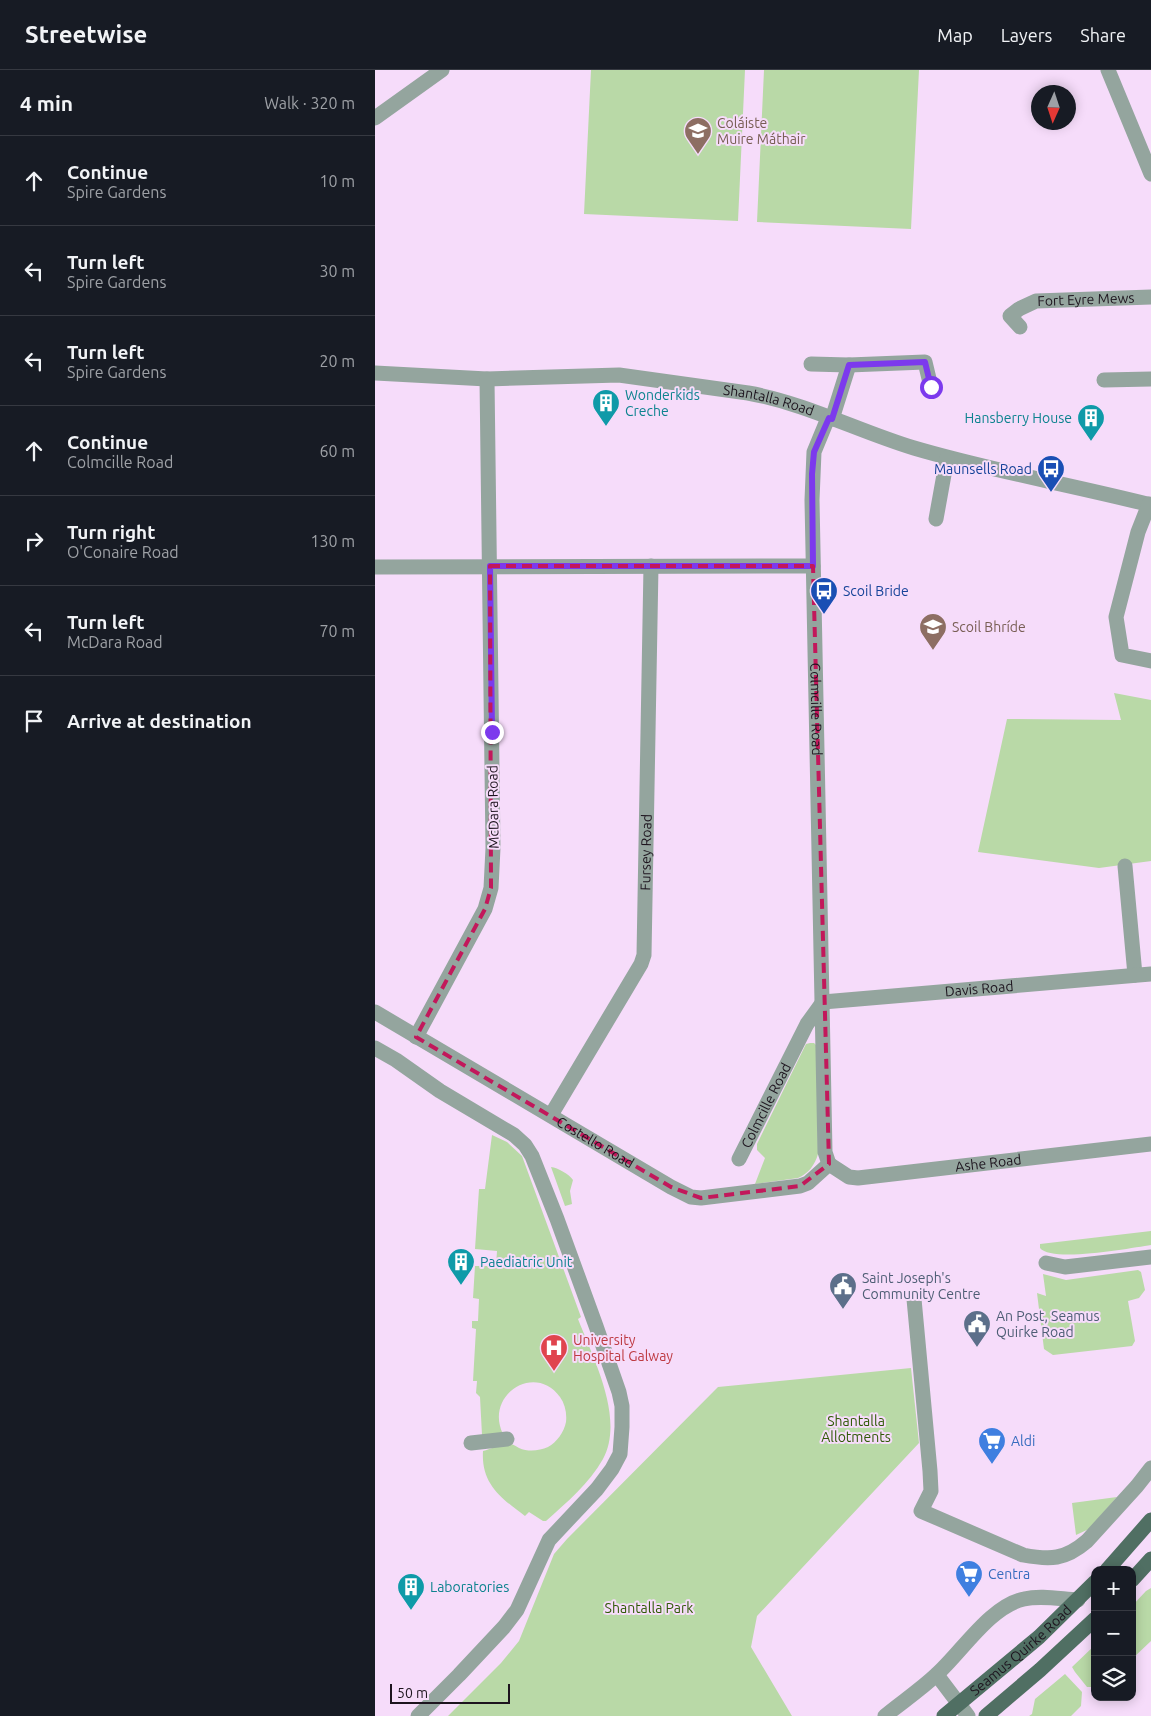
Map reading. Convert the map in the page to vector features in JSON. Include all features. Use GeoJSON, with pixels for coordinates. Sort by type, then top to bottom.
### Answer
{"type":"FeatureCollection","features":[{"type":"Feature","properties":{"kind":"main road"},"geometry":{"type":"LineString","coordinates":[[1111,1566],[1151,1520]]}},
{"type":"Feature","properties":{"kind":"main road"},"geometry":{"type":"LineString","coordinates":[[1136,1576],[1151,1559]]}},
{"type":"Feature","properties":{"kind":"main road","name":"Seamus Quirke Road"},"geometry":{"type":"LineString","coordinates":[[945,1716],[963,1710],[1091,1586]]}},
{"type":"Feature","properties":{"kind":"main road","name":"Seamus Quirke Road"},"geometry":{"type":"LineString","coordinates":[[986,1716],[1091,1624]]}},
{"type":"Feature","properties":{"kind":"street"},"geometry":{"type":"LineString","coordinates":[[375,118],[442,70]]}},
{"type":"Feature","properties":{"kind":"street"},"geometry":{"type":"LineString","coordinates":[[1108,70],[1151,171]]}},
{"type":"Feature","properties":{"kind":"street","name":"Fort Eyre Mews"},"geometry":{"type":"LineString","coordinates":[[1020,327],[1010,316],[1019,309],[1036,301],[1151,297]]}},
{"type":"Feature","properties":{"kind":"street"},"geometry":{"type":"LineString","coordinates":[[811,364],[849,365],[925,362],[931,387]]}},
{"type":"Feature","properties":{"kind":"street","name":"Colmcille Road"},"geometry":{"type":"LineString","coordinates":[[829,1164],[825,1152],[812,474],[814,452],[830,418],[849,365]]}},
{"type":"Feature","properties":{"kind":"street","name":"Shantalla Road"},"geometry":{"type":"LineString","coordinates":[[375,373],[487,379],[603,375],[635,376],[769,396],[800,406],[865,432],[947,458],[1150,504]]}},
{"type":"Feature","properties":{"kind":"street","name":"McDara Road"},"geometry":{"type":"LineString","coordinates":[[416,1036],[485,909],[491,888],[493,839],[487,379]]}},
{"type":"Feature","properties":{"kind":"street"},"geometry":{"type":"LineString","coordinates":[[1104,380],[1151,379]]}},
{"type":"Feature","properties":{"kind":"street"},"geometry":{"type":"LineString","coordinates":[[936,519],[947,458]]}},
{"type":"Feature","properties":{"kind":"street"},"geometry":{"type":"LineString","coordinates":[[1150,504],[1138,532],[1116,617],[1122,655],[1151,661]]}},
{"type":"Feature","properties":{"kind":"street","name":"Fursey Road"},"geometry":{"type":"LineString","coordinates":[[551,1116],[641,964],[644,955],[651,566]]}},
{"type":"Feature","properties":{"kind":"street"},"geometry":{"type":"LineString","coordinates":[[375,567],[813,566]]}},
{"type":"Feature","properties":{"kind":"street"},"geometry":{"type":"LineString","coordinates":[[1125,866],[1135,975]]}},
{"type":"Feature","properties":{"kind":"street","name":"Davis Road"},"geometry":{"type":"LineString","coordinates":[[823,1002],[1151,974]]}},
{"type":"Feature","properties":{"kind":"street","name":"Colmcille Road"},"geometry":{"type":"LineString","coordinates":[[739,1159],[807,1024],[823,1002]]}},
{"type":"Feature","properties":{"kind":"street","name":"Costello Road"},"geometry":{"type":"LineString","coordinates":[[375,1012],[691,1197],[710,1198],[800,1186],[808,1183],[829,1164]]}},
{"type":"Feature","properties":{"kind":"street"},"geometry":{"type":"LineString","coordinates":[[375,1048],[440,1091],[514,1135],[525,1145],[532,1156],[557,1219],[619,1392],[622,1406],[623,1427],[620,1454],[612,1469],[597,1489],[549,1540],[517,1610],[504,1627],[418,1716]]}},
{"type":"Feature","properties":{"kind":"street","name":"Ashe Road"},"geometry":{"type":"LineString","coordinates":[[829,1164],[849,1178],[858,1178],[1151,1144]]}},
{"type":"Feature","properties":{"kind":"street"},"geometry":{"type":"LineString","coordinates":[[1046,1263],[1065,1267],[1151,1257]]}},
{"type":"Feature","properties":{"kind":"street"},"geometry":{"type":"LineString","coordinates":[[914,1299],[931,1491],[921,1511],[1023,1555],[1039,1558],[1059,1557],[1073,1552],[1087,1541],[1151,1468]]}},
{"type":"Feature","properties":{"kind":"street"},"geometry":{"type":"LineString","coordinates":[[471,1443],[507,1439]]}},
{"type":"Feature","properties":{"kind":"street"},"geometry":{"type":"LineString","coordinates":[[885,1716],[937,1675],[981,1627],[1007,1605],[1023,1599],[1038,1597],[1077,1600]]}},
{"type":"Feature","properties":{"kind":"street"},"geometry":{"type":"LineString","coordinates":[[937,1675],[963,1710]]}},
{"type":"Feature","properties":{"kind":"highlighted area"},"geometry":{"type":"Polygon","coordinates":[[[490,566],[813,566],[829,1164],[800,1186],[701,1198],[671,1187],[416,1037],[485,909],[491,888],[490,566]]]}},
{"type":"Feature","properties":{"kind":"green space"},"geometry":{"type":"Polygon","coordinates":[[[591,70],[745,70],[738,221],[584,214],[591,70]]]}},
{"type":"Feature","properties":{"kind":"green space"},"geometry":{"type":"Polygon","coordinates":[[[764,70],[919,70],[911,229],[757,222],[764,70]]]}},
{"type":"Feature","properties":{"kind":"green space"},"geometry":{"type":"Polygon","coordinates":[[[1114,693],[1151,700],[1151,861],[1099,868],[978,852],[1007,719],[1121,720],[1114,693]]]}},
{"type":"Feature","properties":{"kind":"green space"},"geometry":{"type":"Polygon","coordinates":[[[814,1043],[817,1046],[817,1158],[808,1172],[798,1178],[755,1184],[765,1158],[757,1150],[757,1144],[806,1044],[814,1043]]]}},
{"type":"Feature","properties":{"kind":"green space"},"geometry":{"type":"Polygon","coordinates":[[[492,1135],[507,1142],[522,1156],[581,1317],[578,1319],[598,1370],[609,1407],[609,1443],[603,1459],[584,1485],[546,1521],[529,1512],[525,1516],[508,1503],[489,1481],[483,1463],[483,1451],[502,1445],[511,1444],[530,1450],[548,1447],[560,1436],[566,1419],[562,1400],[550,1387],[538,1383],[526,1383],[515,1388],[506,1396],[500,1407],[499,1420],[503,1434],[482,1435],[480,1397],[476,1393],[477,1381],[473,1381],[476,1329],[472,1328],[472,1321],[478,1321],[479,1299],[473,1298],[475,1266],[496,1266],[497,1251],[475,1249],[479,1189],[485,1189],[492,1135]]]}},
{"type":"Feature","properties":{"kind":"green space"},"geometry":{"type":"Polygon","coordinates":[[[551,1167],[563,1172],[573,1180],[570,1191],[572,1204],[565,1206],[551,1167]]]}},
{"type":"Feature","properties":{"kind":"green space"},"geometry":{"type":"Polygon","coordinates":[[[1151,1231],[1151,1245],[1127,1249],[1060,1254],[1047,1252],[1040,1248],[1040,1244],[1151,1231]]]}},
{"type":"Feature","properties":{"kind":"green space"},"geometry":{"type":"Polygon","coordinates":[[[1138,1270],[1141,1272],[1145,1290],[1139,1298],[1128,1301],[1135,1341],[1132,1346],[1053,1355],[1044,1349],[1037,1293],[1046,1296],[1043,1274],[1066,1280],[1138,1270]]]}},
{"type":"Feature","properties":{"kind":"green space","name":"Shantalla Park"},"geometry":{"type":"Polygon","coordinates":[[[911,1368],[919,1443],[757,1616],[751,1647],[792,1716],[448,1716],[501,1663],[519,1641],[554,1554],[718,1387],[911,1368]]]}},
{"type":"Feature","properties":{"kind":"green space"},"geometry":{"type":"Polygon","coordinates":[[[1117,1497],[1089,1529],[1076,1535],[1072,1503],[1117,1497]]]}},
{"type":"Feature","properties":{"kind":"green space"},"geometry":{"type":"Polygon","coordinates":[[[1151,1588],[1151,1641],[1136,1655],[1136,1602],[1151,1588]]]}},
{"type":"Feature","properties":{"kind":"green space"},"geometry":{"type":"Polygon","coordinates":[[[1091,1649],[1091,1687],[1087,1687],[1072,1667],[1091,1649]]]}},
{"type":"Feature","properties":{"kind":"green space"},"geometry":{"type":"Polygon","coordinates":[[[1065,1674],[1082,1692],[1081,1706],[1071,1716],[1029,1716],[1032,1714],[1035,1699],[1065,1674]]]}},
{"type":"Feature","properties":{"kind":"place","name":"Coláiste Muire Máthair"},"geometry":{"type":"Point","coordinates":[698,155]}},
{"type":"Feature","properties":{"kind":"place","name":"Wonderkids Creche"},"geometry":{"type":"Point","coordinates":[606,427]}},
{"type":"Feature","properties":{"kind":"place","name":"Hansberry House"},"geometry":{"type":"Point","coordinates":[1091,442]}},
{"type":"Feature","properties":{"kind":"place","name":"Maunsells Road"},"geometry":{"type":"Point","coordinates":[1051,493]}},
{"type":"Feature","properties":{"kind":"place","name":"Scoil Bride"},"geometry":{"type":"Point","coordinates":[824,615]}},
{"type":"Feature","properties":{"kind":"place","name":"Scoil Bhríde"},"geometry":{"type":"Point","coordinates":[933,651]}},
{"type":"Feature","properties":{"kind":"place","name":"Paediatric Unit"},"geometry":{"type":"Point","coordinates":[461,1286]}},
{"type":"Feature","properties":{"kind":"place","name":"Saint Joseph's Community Centre"},"geometry":{"type":"Point","coordinates":[843,1310]}},
{"type":"Feature","properties":{"kind":"place","name":"An Post, Seamus Quirke Road"},"geometry":{"type":"Point","coordinates":[977,1348]}},
{"type":"Feature","properties":{"kind":"place","name":"University Hospital Galway"},"geometry":{"type":"Point","coordinates":[554,1372]}},
{"type":"Feature","properties":{"kind":"place","name":"Aldi"},"geometry":{"type":"Point","coordinates":[992,1465]}},
{"type":"Feature","properties":{"kind":"place","name":"Centra"},"geometry":{"type":"Point","coordinates":[969,1598]}},
{"type":"Feature","properties":{"kind":"place","name":"Laboratories"},"geometry":{"type":"Point","coordinates":[411,1611]}},
{"type":"Feature","properties":{"kind":"route"},"geometry":{"type":"LineString","coordinates":[[492,732],[490,566],[813,566],[812,474],[814,452],[829,418],[832,419],[849,365],[925,362],[931,387]]}},
{"type":"Feature","properties":{"kind":"park label","name":"Shantalla Allotments"},"geometry":{"type":"Point","coordinates":[856,1429]}}]}
